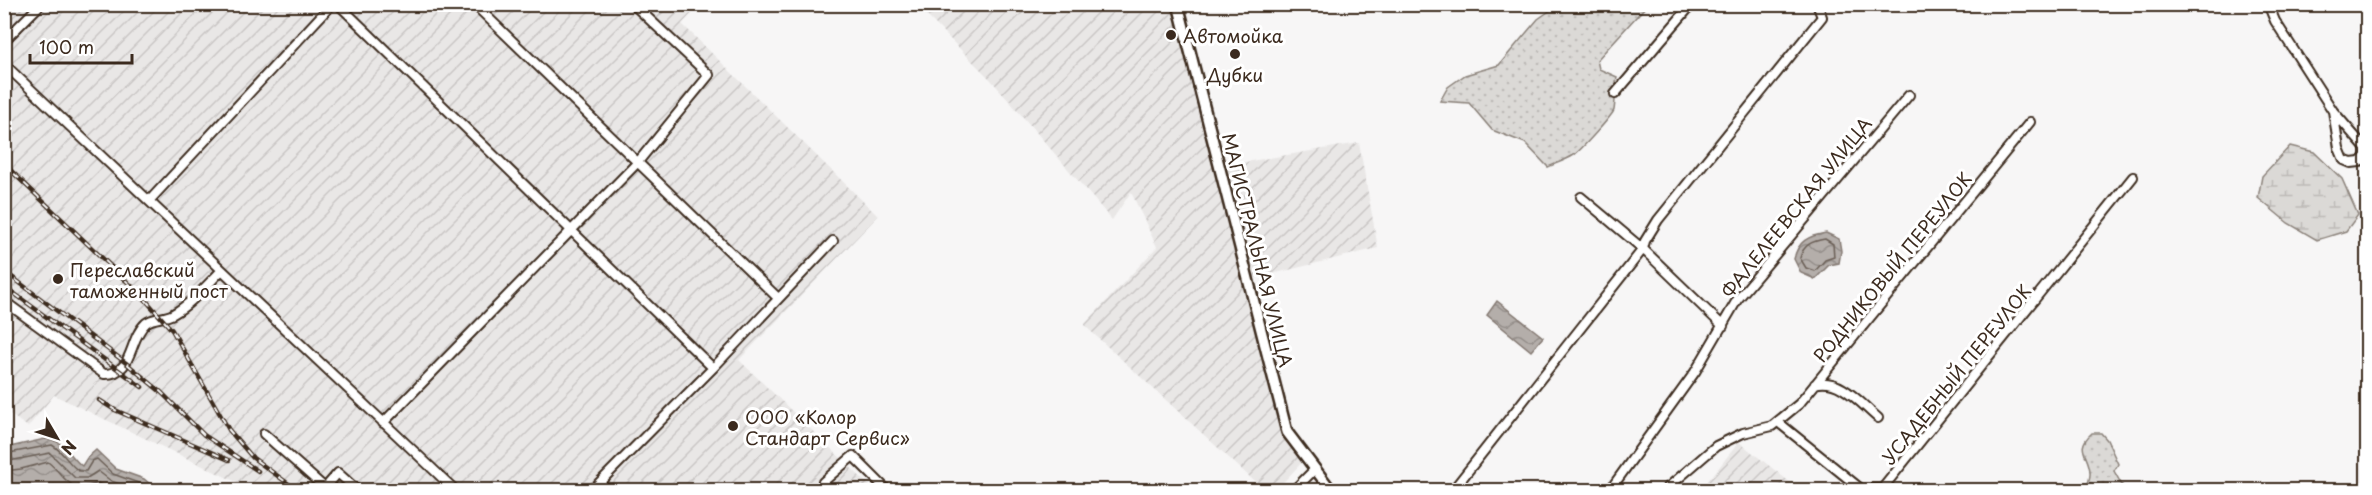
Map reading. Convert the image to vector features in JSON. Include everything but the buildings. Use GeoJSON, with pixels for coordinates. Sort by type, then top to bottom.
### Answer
{"type":"FeatureCollection","features":[{"type":"Feature","properties":{"kind":"street"},"geometry":{"type":"LineString","coordinates":[[4,40],[41,4]]}},
{"type":"Feature","properties":{"kind":"street"},"geometry":{"type":"LineString","coordinates":[[150,201],[333,4]]}},
{"type":"Feature","properties":{"kind":"street"},"geometry":{"type":"LineString","coordinates":[[339,4],[713,368]]}},
{"type":"Feature","properties":{"kind":"street"},"geometry":{"type":"LineString","coordinates":[[474,4],[778,298]]}},
{"type":"Feature","properties":{"kind":"street"},"geometry":{"type":"LineString","coordinates":[[383,423],[638,162],[709,75],[633,4]]}},
{"type":"Feature","properties":{"kind":"street","name":"МАГИСТРАЛЬНАЯ УЛИЦА"},"geometry":{"type":"LineString","coordinates":[[1178,4],[1287,432],[1331,490]]}},
{"type":"Feature","properties":{"kind":"street"},"geometry":{"type":"LineString","coordinates":[[1615,94],[1692,4]]}},
{"type":"Feature","properties":{"kind":"street"},"geometry":{"type":"LineString","coordinates":[[1454,490],[1644,245],[1658,220],[1822,17],[1817,4]]}},
{"type":"Feature","properties":{"kind":"street"},"geometry":{"type":"LineString","coordinates":[[2268,4],[2275,21],[2332,111],[2366,149],[2366,156],[2360,162],[2351,163],[2344,160],[2339,148],[2332,111]]}},
{"type":"Feature","properties":{"kind":"street"},"geometry":{"type":"LineString","coordinates":[[4,64],[455,490]]}},
{"type":"Feature","properties":{"kind":"street","name":"ФАЛЕЛЕЕВСКАЯ УЛИЦА"},"geometry":{"type":"LineString","coordinates":[[1610,490],[1695,372],[1737,300],[1909,95]]}},
{"type":"Feature","properties":{"kind":"street","name":"РОДНИКОВЫЙ ПЕРЕУЛОК"},"geometry":{"type":"LineString","coordinates":[[1775,424],[1799,404],[2030,122]]}},
{"type":"Feature","properties":{"kind":"street","name":"УСАДЕБНЫЙ ПЕРЕУЛОК"},"geometry":{"type":"LineString","coordinates":[[1775,424],[1861,489],[1882,489],[2133,177]]}},
{"type":"Feature","properties":{"kind":"street"},"geometry":{"type":"LineString","coordinates":[[1581,197],[1644,245],[1723,326]]}},
{"type":"Feature","properties":{"kind":"street"},"geometry":{"type":"LineString","coordinates":[[594,490],[833,241]]}},
{"type":"Feature","properties":{"kind":"street"},"geometry":{"type":"LineString","coordinates":[[4,301],[104,374],[111,374],[120,370],[126,363],[140,332],[147,323],[170,316],[181,309],[222,270]]}},
{"type":"Feature","properties":{"kind":"street"},"geometry":{"type":"LineString","coordinates":[[1815,384],[1827,381],[1842,387],[1878,418]]}},
{"type":"Feature","properties":{"kind":"street"},"geometry":{"type":"LineString","coordinates":[[1665,490],[1716,446],[1743,433],[1775,424]]}},
{"type":"Feature","properties":{"kind":"street"},"geometry":{"type":"LineString","coordinates":[[264,434],[325,488],[338,473],[357,490]]}},
{"type":"Feature","properties":{"kind":"street"},"geometry":{"type":"LineString","coordinates":[[823,482],[853,456],[887,490]]}},
{"type":"Feature","properties":{"kind":"street"},"geometry":{"type":"LineString","coordinates":[[1294,490],[1315,469]]}},
{"type":"Feature","properties":{"kind":"shaded area"},"geometry":{"type":"Polygon","coordinates":[[[4,5],[700,5],[682,24],[878,216],[739,360],[874,490],[253,490],[54,395],[28,427],[5,411],[4,5]]]}},
{"type":"Feature","properties":{"kind":"shaded area"},"geometry":{"type":"Polygon","coordinates":[[[916,5],[1178,5],[1221,166],[1359,143],[1378,248],[1248,280],[1287,433],[1306,458],[1276,490],[1264,490],[1084,325],[1157,247],[1131,192],[1112,220],[991,80],[916,5]]]}},
{"type":"Feature","properties":{"kind":"shaded area"},"geometry":{"type":"Polygon","coordinates":[[[1739,442],[1800,490],[1701,490],[1739,442]]]}},
{"type":"Feature","properties":{"kind":"green space"},"geometry":{"type":"Polygon","coordinates":[[[1558,5],[1647,5],[1597,60],[1599,69],[1617,77],[1614,110],[1596,133],[1574,155],[1548,167],[1525,143],[1492,130],[1469,103],[1440,101],[1448,87],[1465,75],[1499,65],[1538,19],[1558,5]]]}},
{"type":"Feature","properties":{"kind":"green space"},"geometry":{"type":"Polygon","coordinates":[[[2290,146],[2314,152],[2342,179],[2358,215],[2346,231],[2317,240],[2288,223],[2258,198],[2262,176],[2290,146]]]}},
{"type":"Feature","properties":{"kind":"green space"},"geometry":{"type":"Polygon","coordinates":[[[2092,433],[2101,433],[2107,440],[2118,464],[2114,471],[2123,487],[2121,490],[2088,490],[2090,472],[2083,448],[2092,433]]]}},
{"type":"Feature","properties":{"kind":"water"},"geometry":{"type":"Polygon","coordinates":[[[1826,233],[1839,239],[1841,251],[1839,263],[1829,265],[1815,279],[1801,273],[1794,259],[1798,248],[1805,240],[1826,233]]]}},
{"type":"Feature","properties":{"kind":"water"},"geometry":{"type":"Polygon","coordinates":[[[1497,301],[1543,337],[1531,351],[1487,315],[1497,301]]]}},
{"type":"Feature","properties":{"kind":"water"},"geometry":{"type":"Polygon","coordinates":[[[45,439],[62,445],[82,466],[96,450],[116,469],[144,479],[157,490],[5,490],[5,448],[45,439]]]}},
{"type":"Feature","properties":{"kind":"railway"},"geometry":{"type":"LineString","coordinates":[[4,164],[143,297],[172,330],[229,430],[253,458],[297,490]]}},
{"type":"Feature","properties":{"kind":"railway"},"geometry":{"type":"LineString","coordinates":[[4,271],[126,363],[161,392],[204,435],[258,471]]}},
{"type":"Feature","properties":{"kind":"railway"},"geometry":{"type":"LineString","coordinates":[[4,286],[142,387]]}},
{"type":"Feature","properties":{"kind":"railway"},"geometry":{"type":"LineString","coordinates":[[99,400],[115,410],[229,460]]}},
{"type":"Feature","properties":{"kind":"place","name":"Автомойка"},"geometry":{"type":"Point","coordinates":[1171,35]}},
{"type":"Feature","properties":{"kind":"place","name":"Дубки"},"geometry":{"type":"Point","coordinates":[1235,54]}},
{"type":"Feature","properties":{"kind":"place","name":"Переславский таможенный пост"},"geometry":{"type":"Point","coordinates":[58,279]}},
{"type":"Feature","properties":{"kind":"place","name":"ООО «Колор Стандарт Сервис»"},"geometry":{"type":"Point","coordinates":[733,426]}}]}
